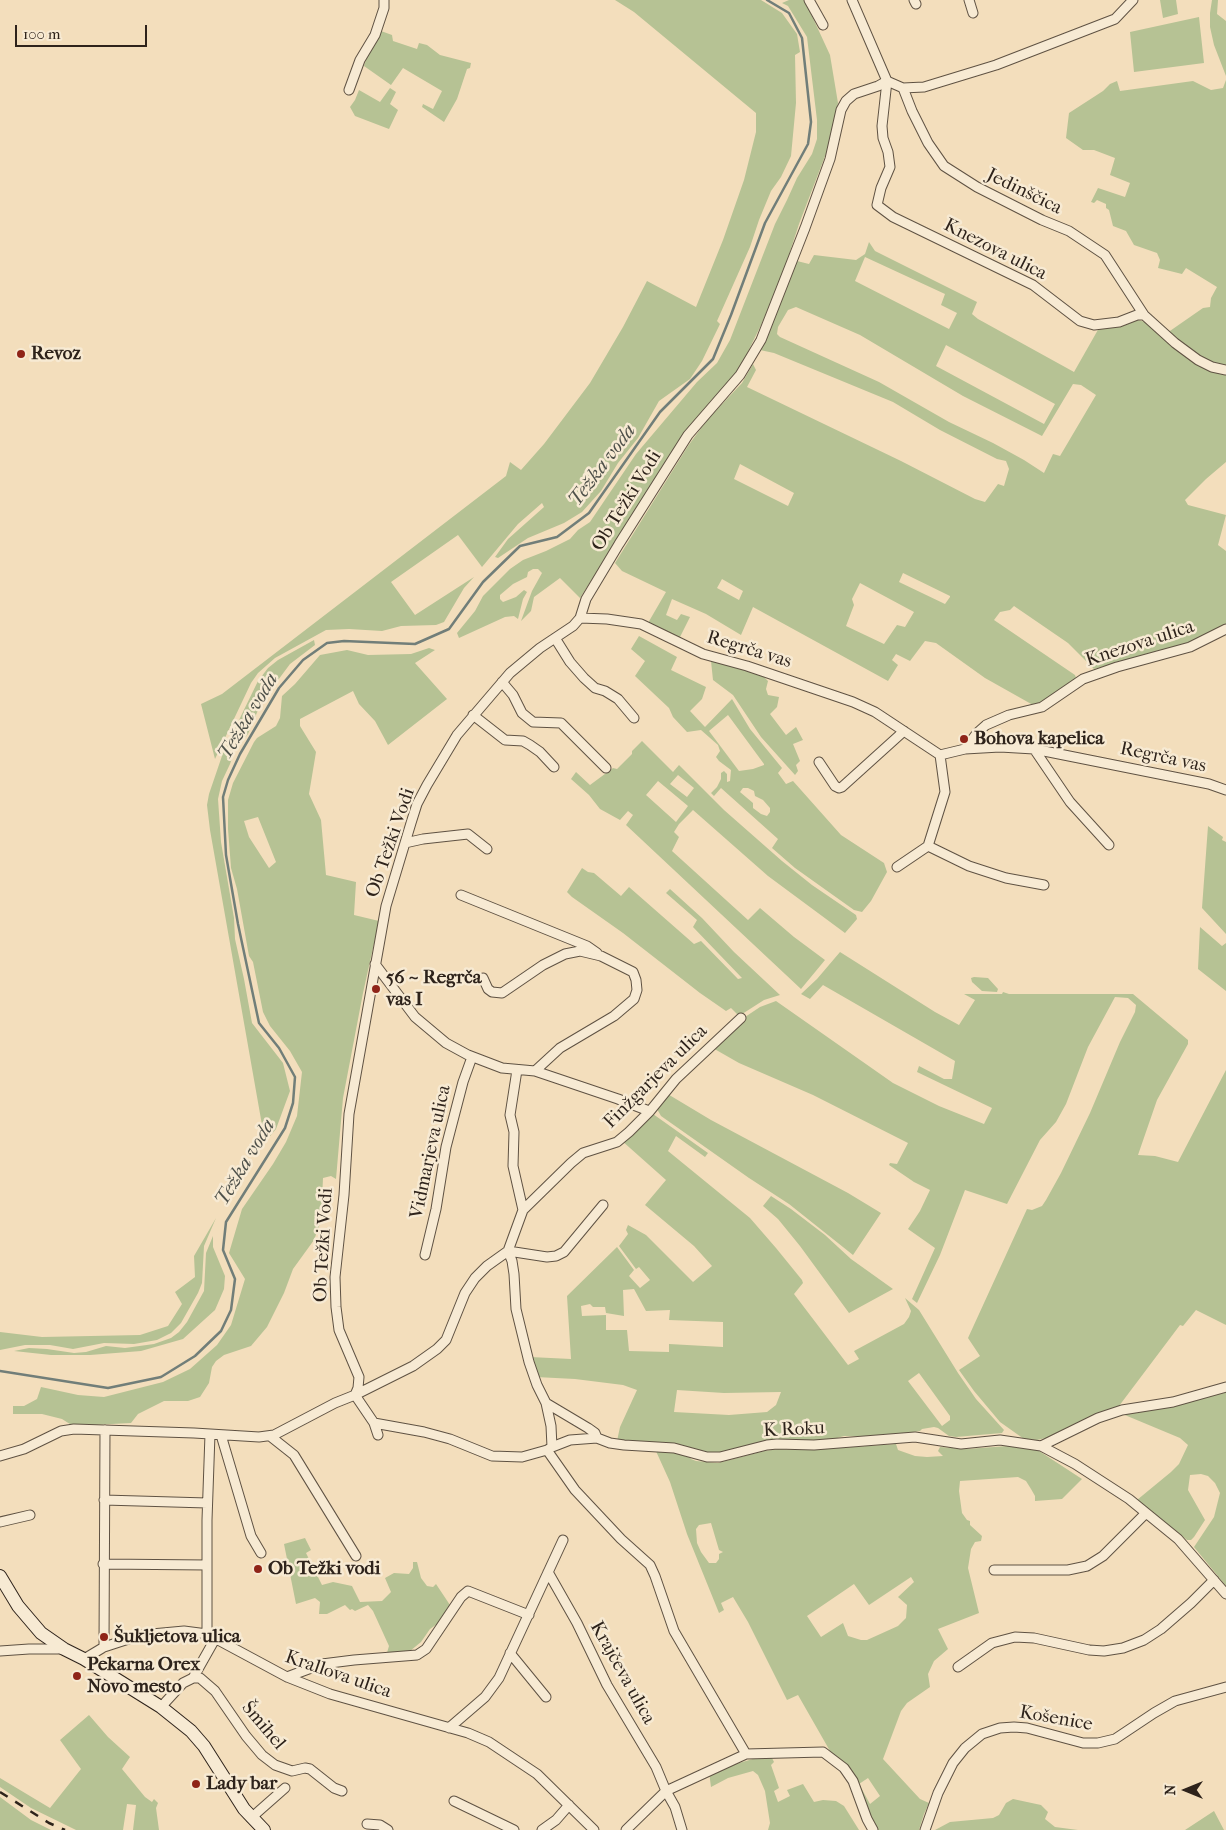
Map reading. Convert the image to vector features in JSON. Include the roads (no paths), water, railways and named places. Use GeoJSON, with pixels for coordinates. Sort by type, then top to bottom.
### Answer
{"type":"FeatureCollection","features":[{"type":"Feature","properties":{"kind":"street"},"geometry":{"type":"LineString","coordinates":[[349,90],[360,60],[375,35],[384,8],[384,0]]}},
{"type":"Feature","properties":{"kind":"street"},"geometry":{"type":"LineString","coordinates":[[809,0],[823,25]]}},
{"type":"Feature","properties":{"kind":"street"},"geometry":{"type":"LineString","coordinates":[[852,0],[887,81],[903,88],[924,86],[996,65],[1047,47],[1115,19],[1133,0]]}},
{"type":"Feature","properties":{"kind":"street"},"geometry":{"type":"LineString","coordinates":[[969,0],[973,13]]}},
{"type":"Feature","properties":{"kind":"street","name":"Knezova ulica"},"geometry":{"type":"LineString","coordinates":[[887,81],[882,126],[890,167],[881,188],[877,205],[893,217],[1033,285],[1080,321],[1094,324],[1119,322],[1137,315],[1144,315]]}},
{"type":"Feature","properties":{"kind":"street","name":"Ob Težki Vodi"},"geometry":{"type":"LineString","coordinates":[[355,1395],[359,1377],[339,1330],[335,1277],[344,1195],[349,1114],[386,906],[421,798],[457,735],[502,682],[516,668],[573,626],[580,618],[586,599],[688,435],[740,375],[761,340],[830,159],[841,110],[846,101],[854,94],[887,81]]}},
{"type":"Feature","properties":{"kind":"street","name":"Jedinščica"},"geometry":{"type":"LineString","coordinates":[[903,88],[928,143],[944,166],[977,187],[1042,220],[1069,231],[1106,255],[1144,315]]}},
{"type":"Feature","properties":{"kind":"street"},"geometry":{"type":"LineString","coordinates":[[1144,315],[1175,343],[1198,360],[1212,367],[1226,370]]}},
{"type":"Feature","properties":{"kind":"street","name":"Regrča vas"},"geometry":{"type":"LineString","coordinates":[[580,618],[608,619],[641,624],[703,654],[747,666],[853,702],[875,712],[940,755],[964,750],[1000,747],[1034,749],[1208,784],[1226,790]]}},
{"type":"Feature","properties":{"kind":"street","name":"Knezova ulica"},"geometry":{"type":"LineString","coordinates":[[964,750],[986,725],[1009,715],[1042,707],[1083,679],[1117,667],[1190,648],[1226,629]]}},
{"type":"Feature","properties":{"kind":"street"},"geometry":{"type":"LineString","coordinates":[[555,638],[570,662],[584,678],[595,688],[605,691],[618,699],[634,718]]}},
{"type":"Feature","properties":{"kind":"street"},"geometry":{"type":"LineString","coordinates":[[502,682],[513,695],[522,713],[533,722],[561,723],[606,768]]}},
{"type":"Feature","properties":{"kind":"street"},"geometry":{"type":"LineString","coordinates":[[473,715],[505,740],[523,741],[530,745],[540,752],[554,767]]}},
{"type":"Feature","properties":{"kind":"street"},"geometry":{"type":"LineString","coordinates":[[819,762],[835,786],[838,788],[842,787],[904,731]]}},
{"type":"Feature","properties":{"kind":"street"},"geometry":{"type":"LineString","coordinates":[[1034,749],[1070,802],[1109,845]]}},
{"type":"Feature","properties":{"kind":"street"},"geometry":{"type":"LineString","coordinates":[[896,867],[928,846],[945,792],[940,755]]}},
{"type":"Feature","properties":{"kind":"street","name":"Ob Težki Vodi"},"geometry":{"type":"LineString","coordinates":[[405,843],[468,834],[487,849]]}},
{"type":"Feature","properties":{"kind":"street"},"geometry":{"type":"LineString","coordinates":[[928,846],[969,866],[1006,878],[1044,885]]}},
{"type":"Feature","properties":{"kind":"street"},"geometry":{"type":"LineString","coordinates":[[461,895],[587,946],[601,956],[633,972],[637,990],[634,998],[614,1016],[560,1048],[535,1071]]}},
{"type":"Feature","properties":{"kind":"street"},"geometry":{"type":"LineString","coordinates":[[483,978],[488,989],[492,992],[502,993],[542,965],[565,954],[580,951],[601,956]]}},
{"type":"Feature","properties":{"kind":"street"},"geometry":{"type":"LineString","coordinates":[[375,964],[415,1017],[446,1044],[472,1057],[502,1068],[535,1071],[618,1099],[649,1112]]}},
{"type":"Feature","properties":{"kind":"street","name":"Finžgarjeva ulica"},"geometry":{"type":"LineString","coordinates":[[508,1251],[523,1210],[571,1163],[583,1154],[617,1142],[649,1112],[676,1079],[741,1018]]}},
{"type":"Feature","properties":{"kind":"street","name":"Vidmarjeva ulica"},"geometry":{"type":"LineString","coordinates":[[424,1255],[436,1209],[446,1147],[463,1082],[472,1057]]}},
{"type":"Feature","properties":{"kind":"street"},"geometry":{"type":"LineString","coordinates":[[517,1070],[510,1115],[514,1132],[513,1166],[523,1210]]}},
{"type":"Feature","properties":{"kind":"street"},"geometry":{"type":"LineString","coordinates":[[0,1456],[24,1449],[61,1431],[74,1430],[270,1436],[413,1366],[446,1340],[466,1293],[475,1278],[487,1266],[508,1251],[547,1257],[556,1256],[564,1252],[604,1205]]}},
{"type":"Feature","properties":{"kind":"street"},"geometry":{"type":"LineString","coordinates":[[508,1251],[513,1267],[516,1309],[529,1362],[546,1404],[551,1426],[550,1449],[575,1490],[621,1539],[650,1565],[674,1631],[746,1754]]}},
{"type":"Feature","properties":{"kind":"street"},"geometry":{"type":"LineString","coordinates":[[1041,1446],[1098,1418],[1122,1410],[1173,1402],[1226,1388]]}},
{"type":"Feature","properties":{"kind":"street"},"geometry":{"type":"LineString","coordinates":[[355,1395],[374,1423],[378,1435]]}},
{"type":"Feature","properties":{"kind":"street"},"geometry":{"type":"LineString","coordinates":[[546,1404],[588,1428],[597,1438]]}},
{"type":"Feature","properties":{"kind":"street","name":"K Roku"},"geometry":{"type":"LineString","coordinates":[[374,1423],[450,1439],[492,1456],[522,1457],[550,1449],[570,1440],[597,1438],[610,1443],[624,1445],[674,1448],[707,1457],[729,1455],[772,1444],[814,1445],[915,1437],[960,1444],[1000,1440],[1041,1446],[1075,1464],[1129,1499],[1178,1539],[1226,1594]]}},
{"type":"Feature","properties":{"kind":"street"},"geometry":{"type":"LineString","coordinates":[[104,1647],[105,1430]]}},
{"type":"Feature","properties":{"kind":"street"},"geometry":{"type":"LineString","coordinates":[[160,1707],[183,1683],[193,1678],[211,1637],[207,1565],[210,1434]]}},
{"type":"Feature","properties":{"kind":"street"},"geometry":{"type":"LineString","coordinates":[[221,1435],[250,1536],[261,1553]]}},
{"type":"Feature","properties":{"kind":"street"},"geometry":{"type":"LineString","coordinates":[[270,1436],[288,1448],[294,1455],[356,1556]]}},
{"type":"Feature","properties":{"kind":"street"},"geometry":{"type":"LineString","coordinates":[[104,1500],[207,1503]]}},
{"type":"Feature","properties":{"kind":"street"},"geometry":{"type":"LineString","coordinates":[[994,1570],[1068,1570],[1086,1566],[1103,1556],[1146,1513]]}},
{"type":"Feature","properties":{"kind":"street"},"geometry":{"type":"LineString","coordinates":[[0,1522],[30,1515]]}},
{"type":"Feature","properties":{"kind":"street"},"geometry":{"type":"LineString","coordinates":[[449,1728],[485,1697],[499,1678],[563,1540]]}},
{"type":"Feature","properties":{"kind":"street"},"geometry":{"type":"LineString","coordinates":[[103,1564],[207,1565]]}},
{"type":"Feature","properties":{"kind":"street","name":"Krajčeva ulica"},"geometry":{"type":"LineString","coordinates":[[548,1572],[577,1623],[607,1685],[656,1767],[666,1791]]}},
{"type":"Feature","properties":{"kind":"street"},"geometry":{"type":"LineString","coordinates":[[0,1576],[18,1606],[44,1636],[160,1707],[191,1731],[204,1746],[251,1818],[264,1830]]}},
{"type":"Feature","properties":{"kind":"street"},"geometry":{"type":"LineString","coordinates":[[958,1668],[992,1643],[1015,1638],[1034,1638],[1089,1650],[1104,1651],[1123,1648],[1144,1640],[1161,1629],[1186,1608],[1214,1580]]}},
{"type":"Feature","properties":{"kind":"street"},"geometry":{"type":"LineString","coordinates":[[287,1677],[322,1664],[417,1655],[426,1649],[461,1597],[468,1591],[529,1615]]}},
{"type":"Feature","properties":{"kind":"street","name":"Krallova ulica"},"geometry":{"type":"LineString","coordinates":[[84,1659],[104,1647],[141,1635],[184,1631],[211,1637],[287,1677],[330,1694],[449,1728],[489,1742],[536,1774],[594,1830]]}},
{"type":"Feature","properties":{"kind":"street"},"geometry":{"type":"LineString","coordinates":[[0,1651],[64,1649]]}},
{"type":"Feature","properties":{"kind":"street"},"geometry":{"type":"LineString","coordinates":[[510,1653],[546,1697]]}},
{"type":"Feature","properties":{"kind":"street","name":"Šmihel"},"geometry":{"type":"LineString","coordinates":[[193,1678],[200,1678],[215,1691],[246,1736],[268,1760],[275,1765],[292,1771],[305,1768],[310,1769],[334,1788],[342,1791]]}},
{"type":"Feature","properties":{"kind":"street","name":"Košenice"},"geometry":{"type":"LineString","coordinates":[[925,1830],[938,1793],[953,1763],[965,1748],[982,1734],[1014,1726],[1083,1743],[1098,1743],[1115,1739],[1175,1701],[1226,1687]]}},
{"type":"Feature","properties":{"kind":"street"},"geometry":{"type":"LineString","coordinates":[[626,1830],[666,1791],[746,1754],[822,1752],[844,1768],[853,1781],[873,1830]]}},
{"type":"Feature","properties":{"kind":"street"},"geometry":{"type":"LineString","coordinates":[[251,1818],[286,1788]]}},
{"type":"Feature","properties":{"kind":"street"},"geometry":{"type":"LineString","coordinates":[[666,1791],[675,1807],[682,1830]]}},
{"type":"Feature","properties":{"kind":"street"},"geometry":{"type":"LineString","coordinates":[[454,1801],[514,1830]]}},
{"type":"Feature","properties":{"kind":"street"},"geometry":{"type":"LineString","coordinates":[[542,1830],[556,1820],[569,1805]]}},
{"type":"Feature","properties":{"kind":"street"},"geometry":{"type":"LineString","coordinates":[[366,1824],[380,1825],[388,1830]]}},
{"type":"Feature","properties":{"kind":"waterway","name":"Težka voda"},"geometry":{"type":"LineString","coordinates":[[0,1371],[108,1388],[161,1377],[195,1356],[221,1331],[231,1310],[235,1279],[223,1250],[226,1222],[285,1128],[293,1103],[295,1077],[279,1048],[259,1023],[238,924],[226,855],[223,797],[228,780],[240,754],[279,688],[303,660],[327,643],[344,641],[415,644],[449,629],[483,582],[520,546],[557,537],[589,513],[660,412],[713,359],[765,223],[808,144],[811,122],[802,38],[789,13],[767,0]]}},
{"type":"Feature","properties":{"kind":"railway"},"geometry":{"type":"LineString","coordinates":[[0,1792],[49,1823],[65,1830]]}},
{"type":"Feature","properties":{"kind":"place","name":"Revoz"},"geometry":{"type":"Point","coordinates":[21,354]}},
{"type":"Feature","properties":{"kind":"place","name":"Bohova kapelica"},"geometry":{"type":"Point","coordinates":[964,739]}},
{"type":"Feature","properties":{"kind":"place","name":"56 ~ Regrča vas I"},"geometry":{"type":"Point","coordinates":[376,989]}},
{"type":"Feature","properties":{"kind":"place","name":"Ob Težki vodi"},"geometry":{"type":"Point","coordinates":[258,1569]}},
{"type":"Feature","properties":{"kind":"place","name":"Šukljetova ulica"},"geometry":{"type":"Point","coordinates":[104,1637]}},
{"type":"Feature","properties":{"kind":"place","name":"Pekarna Orex Novo mesto"},"geometry":{"type":"Point","coordinates":[77,1676]}},
{"type":"Feature","properties":{"kind":"place","name":"Lady bar"},"geometry":{"type":"Point","coordinates":[196,1784]}}]}
